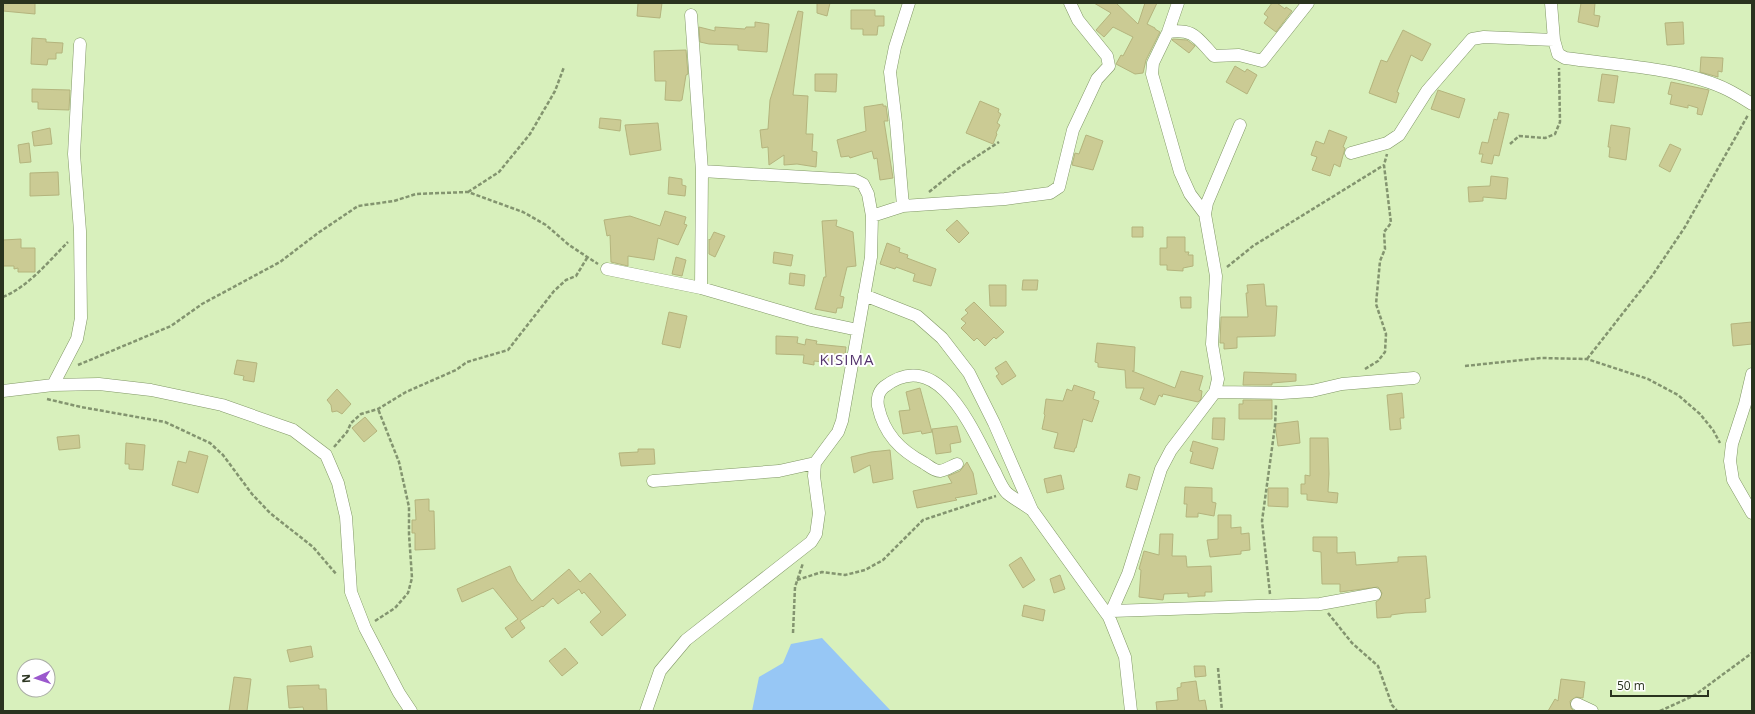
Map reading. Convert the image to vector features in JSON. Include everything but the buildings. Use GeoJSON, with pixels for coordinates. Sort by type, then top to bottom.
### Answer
{"type":"FeatureCollection","features":[{"type":"Feature","properties":{"kind":"street"},"geometry":{"type":"LineString","coordinates":[[908,3],[895,47],[890,72],[908,206]]}},
{"type":"Feature","properties":{"kind":"street"},"geometry":{"type":"LineString","coordinates":[[872,216],[908,206],[1005,199],[1050,193],[1059,187],[1073,130],[1097,79],[1109,66],[1107,56],[1078,20],[1070,3]]}},
{"type":"Feature","properties":{"kind":"street"},"geometry":{"type":"LineString","coordinates":[[1178,3],[1168,32],[1153,63],[1152,74],[1180,172],[1190,194],[1205,214]]}},
{"type":"Feature","properties":{"kind":"street"},"geometry":{"type":"LineString","coordinates":[[1168,32],[1181,30],[1193,34],[1214,56],[1239,55],[1262,61],[1308,3]]}},
{"type":"Feature","properties":{"kind":"street"},"geometry":{"type":"LineString","coordinates":[[1551,3],[1554,40],[1558,54],[1565,58],[1668,72],[1698,79],[1728,90],[1750,109]]}},
{"type":"Feature","properties":{"kind":"street"},"geometry":{"type":"LineString","coordinates":[[691,15],[702,170],[701,288]]}},
{"type":"Feature","properties":{"kind":"street"},"geometry":{"type":"LineString","coordinates":[[1351,153],[1387,143],[1399,135],[1427,91],[1472,39],[1484,37],[1554,40]]}},
{"type":"Feature","properties":{"kind":"street"},"geometry":{"type":"LineString","coordinates":[[54,384],[77,339],[81,318],[80,230],[74,154],[80,44]]}},
{"type":"Feature","properties":{"kind":"street"},"geometry":{"type":"LineString","coordinates":[[1110,614],[1128,574],[1161,469],[1172,450],[1215,392],[1218,379],[1212,344],[1216,276],[1205,214],[1207,203],[1240,125]]}},
{"type":"Feature","properties":{"kind":"street"},"geometry":{"type":"LineString","coordinates":[[646,711],[660,671],[686,640],[811,542],[816,534],[819,513],[814,476],[816,463],[838,432],[842,421],[871,257],[872,216],[868,194],[862,184],[855,180],[702,170]]}},
{"type":"Feature","properties":{"kind":"street"},"geometry":{"type":"LineString","coordinates":[[607,269],[701,288],[811,320],[858,330]]}},
{"type":"Feature","properties":{"kind":"street"},"geometry":{"type":"LineString","coordinates":[[864,294],[917,316],[942,338],[964,368],[994,423],[1032,510],[1110,614],[1125,657],[1131,711]]}},
{"type":"Feature","properties":{"kind":"street"},"geometry":{"type":"LineString","coordinates":[[1752,374],[1745,404],[1732,444],[1730,462],[1732,480],[1752,513]]}},
{"type":"Feature","properties":{"kind":"street"},"geometry":{"type":"LineString","coordinates":[[957,464],[941,471],[935,470],[912,457],[896,443],[884,427],[879,410],[877,399],[882,388],[902,378],[915,376],[928,378],[941,386],[959,407],[1006,492],[1032,510]]}},
{"type":"Feature","properties":{"kind":"street"},"geometry":{"type":"LineString","coordinates":[[1215,392],[1282,393],[1312,391],[1342,384],[1414,378]]}},
{"type":"Feature","properties":{"kind":"street"},"geometry":{"type":"LineString","coordinates":[[3,391],[54,384],[99,384],[151,390],[222,405],[293,430],[326,455],[338,483],[346,517],[351,592],[365,628],[399,693],[411,711]]}},
{"type":"Feature","properties":{"kind":"street"},"geometry":{"type":"LineString","coordinates":[[653,481],[779,471],[816,463]]}},
{"type":"Feature","properties":{"kind":"street"},"geometry":{"type":"LineString","coordinates":[[1110,614],[1270,605],[1320,604],[1375,594]]}},
{"type":"Feature","properties":{"kind":"street"},"geometry":{"type":"LineString","coordinates":[[1578,704],[1592,711]]}},
{"type":"Feature","properties":{"kind":"path"},"geometry":{"type":"LineString","coordinates":[[1510,144],[1519,136],[1545,138],[1555,134],[1560,122],[1558,54]]}},
{"type":"Feature","properties":{"kind":"path"},"geometry":{"type":"LineString","coordinates":[[468,192],[499,172],[530,134],[555,91],[564,67]]}},
{"type":"Feature","properties":{"kind":"path"},"geometry":{"type":"LineString","coordinates":[[1587,359],[1652,276],[1685,227],[1750,109]]}},
{"type":"Feature","properties":{"kind":"path"},"geometry":{"type":"LineString","coordinates":[[908,206],[959,168],[999,142]]}},
{"type":"Feature","properties":{"kind":"path"},"geometry":{"type":"LineString","coordinates":[[1216,276],[1253,246],[1384,165],[1387,159],[1387,143]]}},
{"type":"Feature","properties":{"kind":"path"},"geometry":{"type":"LineString","coordinates":[[1360,372],[1378,361],[1384,352],[1386,334],[1376,304],[1380,261],[1385,249],[1384,232],[1392,223],[1384,165]]}},
{"type":"Feature","properties":{"kind":"path"},"geometry":{"type":"LineString","coordinates":[[61,372],[171,326],[202,304],[280,262],[318,233],[358,206],[394,201],[416,194],[468,192],[522,212],[540,222],[587,258],[607,269]]}},
{"type":"Feature","properties":{"kind":"path"},"geometry":{"type":"LineString","coordinates":[[3,298],[14,293],[36,275],[80,230]]}},
{"type":"Feature","properties":{"kind":"path"},"geometry":{"type":"LineString","coordinates":[[326,455],[347,432],[351,423],[361,414],[378,409],[406,392],[456,370],[467,362],[508,350],[554,291],[566,280],[576,276],[587,258]]}},
{"type":"Feature","properties":{"kind":"path"},"geometry":{"type":"LineString","coordinates":[[1465,366],[1541,358],[1587,359],[1648,379],[1678,395],[1700,414],[1713,430],[1730,462]]}},
{"type":"Feature","properties":{"kind":"path"},"geometry":{"type":"LineString","coordinates":[[1270,605],[1269,580],[1262,521],[1275,426],[1276,392]]}},
{"type":"Feature","properties":{"kind":"path"},"geometry":{"type":"LineString","coordinates":[[45,398],[81,407],[165,422],[210,443],[223,455],[252,494],[270,513],[313,547],[351,592]]}},
{"type":"Feature","properties":{"kind":"path"},"geometry":{"type":"LineString","coordinates":[[365,628],[395,608],[408,593],[412,578],[409,534],[410,507],[399,462],[378,409]]}},
{"type":"Feature","properties":{"kind":"path"},"geometry":{"type":"LineString","coordinates":[[797,580],[822,572],[845,575],[865,570],[883,560],[923,520],[1006,492]]}},
{"type":"Feature","properties":{"kind":"path"},"geometry":{"type":"LineString","coordinates":[[793,633],[795,587],[804,561]]}},
{"type":"Feature","properties":{"kind":"path"},"geometry":{"type":"LineString","coordinates":[[1320,604],[1352,643],[1378,666],[1392,705],[1397,711]]}},
{"type":"Feature","properties":{"kind":"path"},"geometry":{"type":"LineString","coordinates":[[1660,711],[1695,695],[1752,653]]}},
{"type":"Feature","properties":{"kind":"path"},"geometry":{"type":"LineString","coordinates":[[1218,668],[1222,711]]}},
{"type":"Feature","properties":{"kind":"water"},"geometry":{"type":"Polygon","coordinates":[[[822,638],[891,711],[752,711],[759,677],[783,663],[791,644],[822,638]]]}},
{"type":"Feature","properties":{"kind":"district","name":"KISIMA"},"geometry":{"type":"Point","coordinates":[847,360]}}]}
